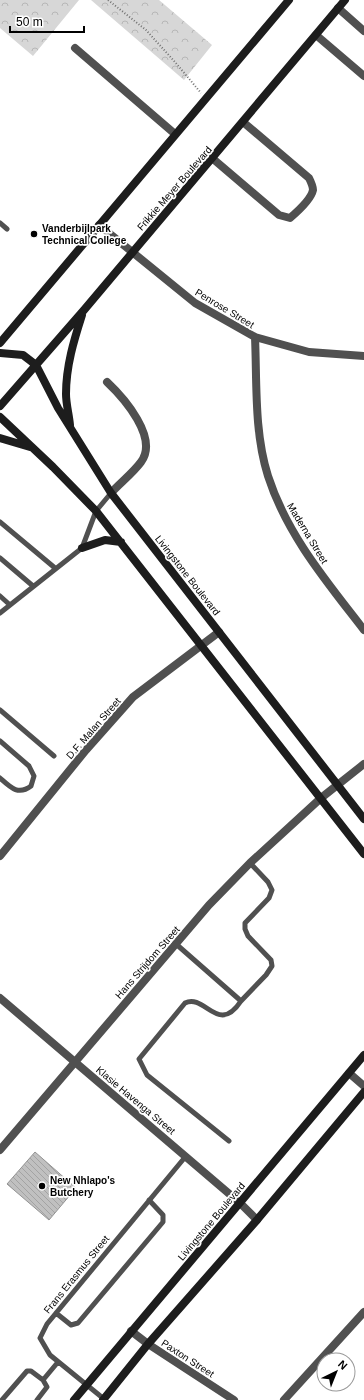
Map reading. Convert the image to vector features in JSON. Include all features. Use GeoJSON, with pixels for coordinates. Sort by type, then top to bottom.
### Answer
{"type":"FeatureCollection","features":[{"type":"Feature","properties":{"kind":"street"},"geometry":{"type":"LineString","coordinates":[[0,344],[289,0]]}},
{"type":"Feature","properties":{"kind":"street","name":"Frikkie Meyer Boulevard"},"geometry":{"type":"LineString","coordinates":[[0,406],[84,310],[345,0]]}},
{"type":"Feature","properties":{"kind":"street"},"geometry":{"type":"LineString","coordinates":[[338,8],[364,31]]}},
{"type":"Feature","properties":{"kind":"street"},"geometry":{"type":"LineString","coordinates":[[316,36],[364,76]]}},
{"type":"Feature","properties":{"kind":"street"},"geometry":{"type":"LineString","coordinates":[[75,48],[175,134]]}},
{"type":"Feature","properties":{"kind":"street"},"geometry":{"type":"LineString","coordinates":[[212,158],[279,216],[290,218],[295,214],[313,190],[309,178],[243,122]]}},
{"type":"Feature","properties":{"kind":"street","name":"Penrose Street"},"geometry":{"type":"LineString","coordinates":[[99,225],[195,303],[255,337],[309,352],[364,356]]}},
{"type":"Feature","properties":{"kind":"street"},"geometry":{"type":"LineString","coordinates":[[71,429],[66,395],[67,375],[70,357],[84,310]]}},
{"type":"Feature","properties":{"kind":"street","name":"Maderna Street"},"geometry":{"type":"LineString","coordinates":[[255,337],[259,432],[268,475],[284,516],[312,563],[364,630]]}},
{"type":"Feature","properties":{"kind":"street","name":"Livingstone Boulevard"},"geometry":{"type":"LineString","coordinates":[[0,353],[23,355],[36,365],[71,429],[111,493],[364,819]]}},
{"type":"Feature","properties":{"kind":"street"},"geometry":{"type":"LineString","coordinates":[[107,382],[117,392],[141,424],[145,443],[145,452],[141,461],[111,493]]}},
{"type":"Feature","properties":{"kind":"street"},"geometry":{"type":"LineString","coordinates":[[0,417],[96,510],[364,854]]}},
{"type":"Feature","properties":{"kind":"street"},"geometry":{"type":"LineString","coordinates":[[0,438],[32,448]]}},
{"type":"Feature","properties":{"kind":"street"},"geometry":{"type":"LineString","coordinates":[[82,548],[106,540],[121,542]]}},
{"type":"Feature","properties":{"kind":"street","name":"D.F. Malan Street"},"geometry":{"type":"LineString","coordinates":[[0,856],[86,750],[133,697],[219,632]]}},
{"type":"Feature","properties":{"kind":"street","name":"Hans Strijdom Street"},"geometry":{"type":"LineString","coordinates":[[0,1150],[209,905],[250,863],[321,798],[364,764]]}},
{"type":"Feature","properties":{"kind":"street","name":"Klasie Havenga Street"},"geometry":{"type":"LineString","coordinates":[[0,998],[186,1156],[240,1203],[257,1220]]}},
{"type":"Feature","properties":{"kind":"street","name":"Livingstone Boulevard"},"geometry":{"type":"LineString","coordinates":[[74,1400],[364,1055]]}},
{"type":"Feature","properties":{"kind":"street"},"geometry":{"type":"LineString","coordinates":[[349,1073],[364,1086]]}},
{"type":"Feature","properties":{"kind":"street"},"geometry":{"type":"LineString","coordinates":[[103,1400],[148,1344],[257,1220],[364,1092]]}},
{"type":"Feature","properties":{"kind":"street"},"geometry":{"type":"LineString","coordinates":[[284,1400],[364,1312]]}},
{"type":"Feature","properties":{"kind":"street","name":"Paxton Street"},"geometry":{"type":"LineString","coordinates":[[131,1331],[148,1344],[234,1400]]}},
{"type":"Feature","properties":{"kind":"lane"},"geometry":{"type":"LineString","coordinates":[[0,223],[7,229]]}},
{"type":"Feature","properties":{"kind":"lane"},"geometry":{"type":"LineString","coordinates":[[0,613],[82,548],[96,510],[111,493]]}},
{"type":"Feature","properties":{"kind":"lane"},"geometry":{"type":"LineString","coordinates":[[0,522],[55,568]]}},
{"type":"Feature","properties":{"kind":"lane"},"geometry":{"type":"LineString","coordinates":[[0,558],[33,586]]}},
{"type":"Feature","properties":{"kind":"lane"},"geometry":{"type":"LineString","coordinates":[[0,596],[10,605]]}},
{"type":"Feature","properties":{"kind":"lane"},"geometry":{"type":"LineString","coordinates":[[0,710],[54,756]]}},
{"type":"Feature","properties":{"kind":"lane"},"geometry":{"type":"LineString","coordinates":[[0,741],[29,766],[34,776],[31,786],[21,791],[16,790],[0,778]]}},
{"type":"Feature","properties":{"kind":"lane"},"geometry":{"type":"LineString","coordinates":[[229,1141],[148,1075],[139,1059],[185,1003],[190,1000],[196,1001],[213,1014],[228,1014],[266,975],[272,966],[271,960],[248,936],[245,929],[245,922],[269,898],[272,890],[268,882],[250,863]]}},
{"type":"Feature","properties":{"kind":"lane"},"geometry":{"type":"LineString","coordinates":[[176,944],[242,1001]]}},
{"type":"Feature","properties":{"kind":"lane","name":"Frans Erasmus Street"},"geometry":{"type":"LineString","coordinates":[[103,1400],[50,1355],[40,1338],[47,1324],[186,1156]]}},
{"type":"Feature","properties":{"kind":"lane"},"geometry":{"type":"LineString","coordinates":[[56,1314],[71,1325],[78,1323],[163,1222],[163,1215],[149,1200]]}},
{"type":"Feature","properties":{"kind":"lane"},"geometry":{"type":"LineString","coordinates":[[42,1380],[58,1362]]}},
{"type":"Feature","properties":{"kind":"lane"},"geometry":{"type":"LineString","coordinates":[[2,1400],[29,1370],[42,1380],[47,1387],[37,1400]]}},
{"type":"Feature","properties":{"kind":"path"},"geometry":{"type":"LineString","coordinates":[[108,0],[146,30],[175,62],[205,99]]}},
{"type":"Feature","properties":{"kind":"green space"},"geometry":{"type":"Polygon","coordinates":[[[0,0],[79,0],[33,56],[0,28],[0,0]]]}},
{"type":"Feature","properties":{"kind":"green space"},"geometry":{"type":"Polygon","coordinates":[[[91,0],[159,0],[212,45],[184,80],[91,0]]]}},
{"type":"Feature","properties":{"kind":"building","name":"New Nhlapo's Butchery"},"geometry":{"type":"Polygon","coordinates":[[[35,1152],[76,1188],[49,1220],[7,1184],[35,1152]]]}},
{"type":"Feature","properties":{"kind":"place","name":"Vanderbijlpark Technical College"},"geometry":{"type":"Point","coordinates":[34,234]}},
{"type":"Feature","properties":{"kind":"place","name":"New Nhlapo's Butchery"},"geometry":{"type":"Point","coordinates":[42,1186]}}]}
